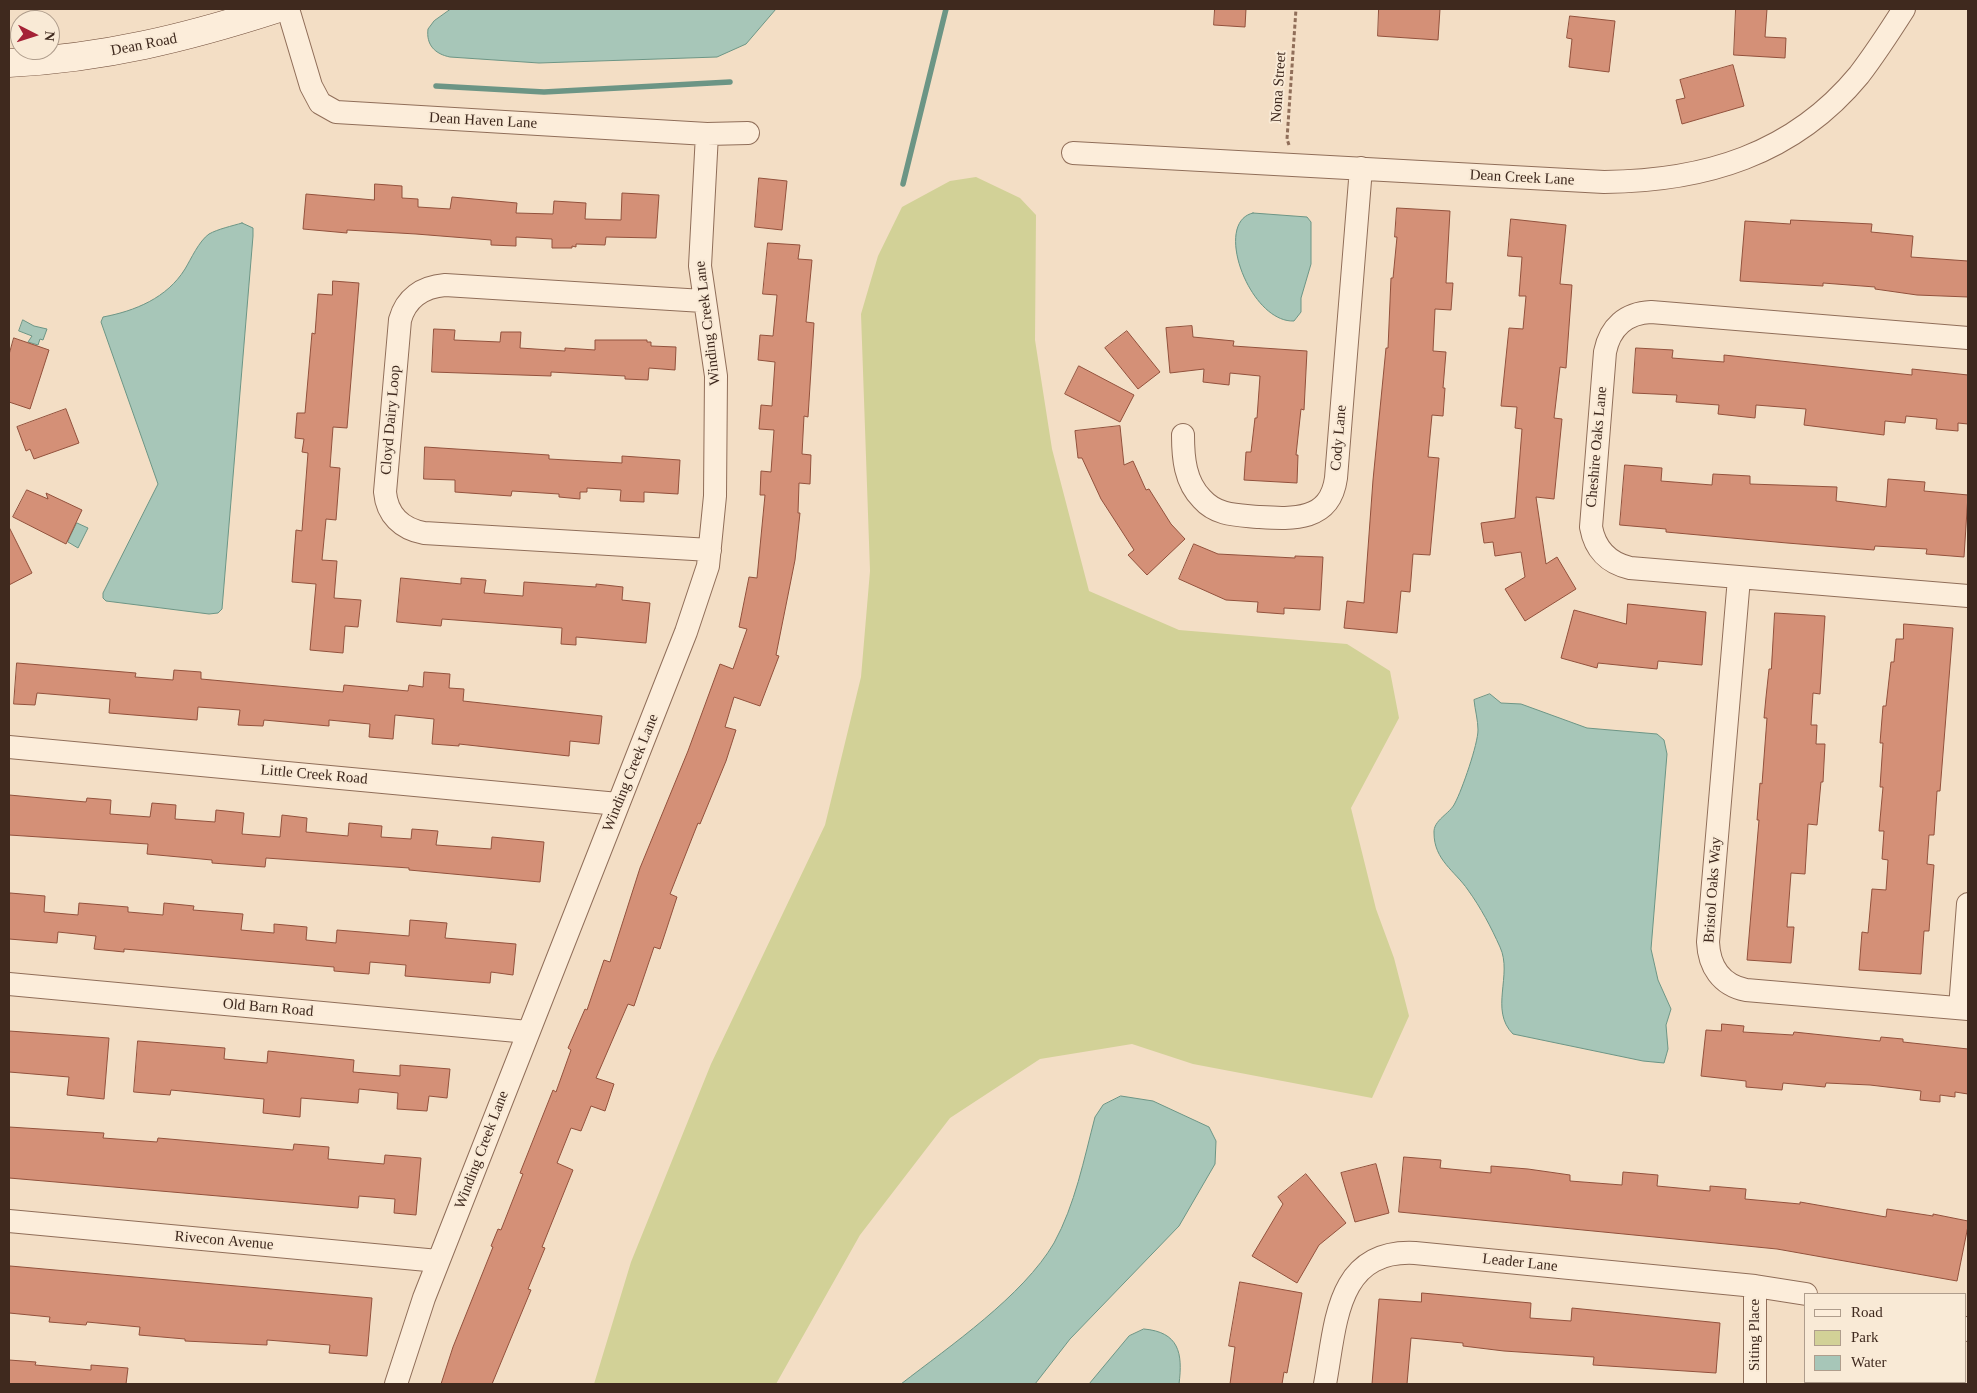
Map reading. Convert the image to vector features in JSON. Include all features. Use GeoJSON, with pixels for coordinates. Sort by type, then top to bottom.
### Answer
{"type":"FeatureCollection","features":[{"type":"Feature","properties":{"kind":"street","name":"Dean Road"},"geometry":{"type":"LineString","coordinates":[[9,63],[72,58],[160,43],[211,30],[276,9]]}},
{"type":"Feature","properties":{"kind":"street","name":"Dean Haven Lane"},"geometry":{"type":"LineString","coordinates":[[288,9],[310,86],[320,103],[336,112],[707,134],[748,133]]}},
{"type":"Feature","properties":{"kind":"street","name":"Dean Creek Lane"},"geometry":{"type":"LineString","coordinates":[[1073,153],[1604,182],[1666,180],[1723,167],[1750,157],[1803,128],[1832,104],[1859,75],[1904,9]]}},
{"type":"Feature","properties":{"kind":"street","name":"Winding Creek Lane"},"geometry":{"type":"LineString","coordinates":[[396,1384],[414,1326],[438,1261],[696,607],[706,573],[710,550],[716,478],[716,376],[714,352],[703,300],[700,266],[707,134]]}},
{"type":"Feature","properties":{"kind":"street","name":"Cody Lane"},"geometry":{"type":"LineString","coordinates":[[1183,435],[1183,459],[1190,481],[1202,500],[1218,511],[1230,514],[1298,519],[1318,510],[1331,496],[1336,478],[1361,168]]}},
{"type":"Feature","properties":{"kind":"street","name":"Cloyd Dairy Loop"},"geometry":{"type":"LineString","coordinates":[[703,300],[445,285],[423,290],[408,303],[400,320],[385,492],[388,507],[395,519],[410,530],[424,533],[710,550]]}},
{"type":"Feature","properties":{"kind":"street","name":"Cheshire Oaks Lane"},"geometry":{"type":"LineString","coordinates":[[1968,338],[1651,312],[1629,316],[1616,326],[1607,343],[1605,352],[1591,517],[1595,544],[1605,557],[1621,566],[1739,578],[1968,596]]}},
{"type":"Feature","properties":{"kind":"street","name":"Bristol Oaks Way"},"geometry":{"type":"LineString","coordinates":[[1739,578],[1708,942],[1710,956],[1715,969],[1726,981],[1746,990],[1964,1008]]}},
{"type":"Feature","properties":{"kind":"street","name":"Little Creek Road"},"geometry":{"type":"LineString","coordinates":[[9,747],[618,804]]}},
{"type":"Feature","properties":{"kind":"street"},"geometry":{"type":"LineString","coordinates":[[1964,1008],[1968,904]]}},
{"type":"Feature","properties":{"kind":"street","name":"Old Barn Road"},"geometry":{"type":"LineString","coordinates":[[9,984],[528,1032]]}},
{"type":"Feature","properties":{"kind":"street","name":"Rivecon Avenue"},"geometry":{"type":"LineString","coordinates":[[9,1221],[438,1261]]}},
{"type":"Feature","properties":{"kind":"street","name":"Leader Lane"},"geometry":{"type":"LineString","coordinates":[[1325,1384],[1343,1293],[1351,1279],[1364,1266],[1387,1255],[1415,1252],[1754,1286],[1804,1294]]}},
{"type":"Feature","properties":{"kind":"street","name":"Siting Place"},"geometry":{"type":"LineString","coordinates":[[1754,1286],[1755,1384]]}},
{"type":"Feature","properties":{"kind":"path","name":"Nona Street"},"geometry":{"type":"LineString","coordinates":[[1296,9],[1287,139],[1298,166]]}},
{"type":"Feature","properties":{"kind":"green space"},"geometry":{"type":"Polygon","coordinates":[[[976,177],[1020,198],[1036,215],[1035,340],[1052,449],[1089,591],[1179,630],[1347,644],[1390,671],[1399,718],[1351,808],[1376,909],[1394,958],[1409,1016],[1372,1098],[1193,1064],[1132,1044],[1040,1059],[950,1118],[860,1235],[776,1384],[594,1384],[631,1262],[711,1064],[825,825],[861,677],[870,571],[861,314],[878,256],[902,207],[950,181],[976,177]]]}},
{"type":"Feature","properties":{"kind":"water"},"geometry":{"type":"Polygon","coordinates":[[[451,9],[776,9],[746,44],[717,57],[539,63],[450,57],[440,54],[428,40],[428,29],[434,21],[451,9]]]}},
{"type":"Feature","properties":{"kind":"water"},"geometry":{"type":"Polygon","coordinates":[[[1253,213],[1307,217],[1311,222],[1311,264],[1301,298],[1301,312],[1294,321],[1278,317],[1263,306],[1251,290],[1242,271],[1236,252],[1236,234],[1241,220],[1253,213]]]}},
{"type":"Feature","properties":{"kind":"water"},"geometry":{"type":"Polygon","coordinates":[[[242,223],[253,228],[253,236],[222,609],[218,613],[209,614],[106,601],[103,598],[103,593],[158,484],[101,322],[103,317],[138,307],[160,295],[178,279],[205,237],[242,223]]]}},
{"type":"Feature","properties":{"kind":"water"},"geometry":{"type":"Polygon","coordinates":[[[23,320],[34,326],[47,329],[43,340],[40,339],[38,345],[28,342],[32,336],[19,331],[23,320]]]}},
{"type":"Feature","properties":{"kind":"water"},"geometry":{"type":"Polygon","coordinates":[[[77,523],[88,528],[78,548],[68,542],[77,523]]]}},
{"type":"Feature","properties":{"kind":"water"},"geometry":{"type":"Polygon","coordinates":[[[1490,694],[1501,703],[1521,704],[1587,728],[1657,734],[1664,740],[1667,754],[1651,949],[1658,980],[1671,1009],[1666,1025],[1668,1049],[1664,1063],[1643,1061],[1513,1034],[1506,1025],[1502,1003],[1504,969],[1500,947],[1473,897],[1441,858],[1437,851],[1434,833],[1436,824],[1453,807],[1473,756],[1478,730],[1474,700],[1490,694]]]}},
{"type":"Feature","properties":{"kind":"water"},"geometry":{"type":"Polygon","coordinates":[[[1121,1096],[1153,1101],[1209,1127],[1216,1141],[1215,1164],[1179,1226],[1070,1339],[1035,1384],[901,1384],[963,1337],[1005,1301],[1041,1263],[1054,1243],[1068,1213],[1095,1117],[1103,1105],[1121,1096]]]}},
{"type":"Feature","properties":{"kind":"water"},"geometry":{"type":"Polygon","coordinates":[[[1144,1329],[1165,1334],[1176,1346],[1180,1363],[1179,1384],[1089,1384],[1129,1336],[1144,1329]]]}},
{"type":"Feature","properties":{"kind":"building"},"geometry":{"type":"Polygon","coordinates":[[[1215,9],[1246,9],[1245,27],[1214,25],[1215,9]]]}},
{"type":"Feature","properties":{"kind":"building"},"geometry":{"type":"Polygon","coordinates":[[[1379,9],[1440,9],[1438,40],[1378,36],[1379,9]]]}},
{"type":"Feature","properties":{"kind":"building"},"geometry":{"type":"Polygon","coordinates":[[[1736,9],[1767,9],[1765,37],[1786,38],[1785,58],[1734,55],[1736,9]]]}},
{"type":"Feature","properties":{"kind":"building"},"geometry":{"type":"Polygon","coordinates":[[[1570,16],[1615,21],[1609,72],[1569,67],[1572,39],[1567,38],[1570,16]]]}},
{"type":"Feature","properties":{"kind":"building"},"geometry":{"type":"Polygon","coordinates":[[[1733,65],[1744,106],[1682,124],[1676,100],[1685,98],[1680,80],[1733,65]]]}},
{"type":"Feature","properties":{"kind":"building"},"geometry":{"type":"Polygon","coordinates":[[[759,178],[787,181],[782,230],[755,227],[759,178]]]}},
{"type":"Feature","properties":{"kind":"building"},"geometry":{"type":"Polygon","coordinates":[[[375,184],[402,186],[402,198],[418,199],[418,207],[450,209],[452,197],[517,203],[516,213],[553,214],[554,201],[586,203],[585,219],[621,220],[622,193],[659,195],[656,238],[606,237],[605,245],[576,244],[576,247],[572,246],[572,248],[552,248],[552,239],[516,237],[516,246],[491,245],[491,240],[416,234],[347,230],[347,233],[303,229],[306,194],[374,200],[375,184]]]}},
{"type":"Feature","properties":{"kind":"building"},"geometry":{"type":"Polygon","coordinates":[[[1397,208],[1450,211],[1446,283],[1453,283],[1451,310],[1435,309],[1433,351],[1446,352],[1443,416],[1432,415],[1428,457],[1439,458],[1430,555],[1413,554],[1410,592],[1401,591],[1397,633],[1344,628],[1347,601],[1364,603],[1373,480],[1386,348],[1388,348],[1391,278],[1393,278],[1397,237],[1395,237],[1397,208]]]}},
{"type":"Feature","properties":{"kind":"building"},"geometry":{"type":"Polygon","coordinates":[[[1511,219],[1566,225],[1560,284],[1572,285],[1566,368],[1560,367],[1554,418],[1562,419],[1554,499],[1536,497],[1546,564],[1557,557],[1576,589],[1525,621],[1505,589],[1525,577],[1521,552],[1495,556],[1493,542],[1484,543],[1481,523],[1515,518],[1522,429],[1515,428],[1517,407],[1501,406],[1509,328],[1523,329],[1526,296],[1519,296],[1522,257],[1508,256],[1511,219]]]}},
{"type":"Feature","properties":{"kind":"building"},"geometry":{"type":"Polygon","coordinates":[[[1791,220],[1872,224],[1871,232],[1913,236],[1911,257],[1968,261],[1968,297],[1917,295],[1875,289],[1875,287],[1823,283],[1823,286],[1740,281],[1745,221],[1790,224],[1791,220]]]}},
{"type":"Feature","properties":{"kind":"building"},"geometry":{"type":"Polygon","coordinates":[[[768,243],[800,245],[798,259],[812,260],[806,322],[814,323],[808,417],[804,416],[802,454],[811,455],[810,484],[799,483],[798,513],[800,513],[795,560],[776,655],[779,656],[760,706],[734,697],[725,727],[736,730],[726,761],[700,824],[698,823],[670,894],[677,897],[660,949],[654,947],[634,1006],[628,1004],[596,1078],[614,1084],[605,1111],[591,1106],[581,1131],[571,1128],[557,1163],[573,1170],[542,1247],[545,1248],[528,1289],[531,1290],[492,1384],[441,1384],[453,1347],[493,1247],[491,1246],[498,1229],[501,1230],[523,1174],[520,1173],[553,1090],[556,1092],[571,1050],[568,1048],[585,1009],[587,1010],[604,960],[610,962],[640,868],[688,751],[720,664],[733,669],[747,629],[739,627],[749,577],[757,578],[765,495],[760,495],[761,471],[771,472],[774,430],[759,429],[761,405],[772,406],[775,362],[758,360],[760,335],[773,336],[777,295],[763,294],[768,243]]]}},
{"type":"Feature","properties":{"kind":"building"},"geometry":{"type":"Polygon","coordinates":[[[333,281],[359,283],[347,428],[333,427],[330,467],[340,468],[336,520],[326,519],[322,560],[337,561],[334,598],[361,600],[358,627],[345,626],[343,653],[310,650],[316,584],[292,582],[296,530],[302,531],[308,453],[302,452],[304,439],[295,438],[297,413],[305,413],[312,333],[315,334],[318,294],[332,295],[333,281]]]}},
{"type":"Feature","properties":{"kind":"building"},"geometry":{"type":"Polygon","coordinates":[[[1192,326],[1193,337],[1234,341],[1233,346],[1307,351],[1304,410],[1301,409],[1296,455],[1298,455],[1297,483],[1244,480],[1246,452],[1251,452],[1255,418],[1257,418],[1260,376],[1230,373],[1229,385],[1203,382],[1204,369],[1170,373],[1166,328],[1192,326]]]}},
{"type":"Feature","properties":{"kind":"building"},"geometry":{"type":"Polygon","coordinates":[[[434,329],[455,330],[454,340],[500,342],[501,332],[521,332],[520,348],[565,351],[565,348],[595,350],[595,340],[647,340],[647,342],[651,342],[651,346],[676,347],[675,370],[649,368],[648,380],[625,379],[625,376],[551,372],[551,376],[432,372],[434,329]]]}},
{"type":"Feature","properties":{"kind":"building"},"geometry":{"type":"Polygon","coordinates":[[[1127,331],[1160,372],[1138,389],[1105,348],[1127,331]]]}},
{"type":"Feature","properties":{"kind":"building"},"geometry":{"type":"Polygon","coordinates":[[[14,338],[49,350],[30,409],[9,402],[9,355],[14,338]]]}},
{"type":"Feature","properties":{"kind":"building"},"geometry":{"type":"Polygon","coordinates":[[[1636,348],[1673,350],[1672,358],[1724,362],[1724,355],[1912,375],[1912,369],[1968,375],[1968,424],[1958,423],[1958,431],[1936,429],[1937,419],[1906,416],[1905,423],[1885,421],[1884,435],[1804,425],[1806,409],[1756,405],[1755,418],[1718,414],[1719,405],[1676,402],[1677,395],[1633,393],[1636,348]]]}},
{"type":"Feature","properties":{"kind":"building"},"geometry":{"type":"Polygon","coordinates":[[[1079,366],[1134,395],[1120,422],[1065,394],[1079,366]]]}},
{"type":"Feature","properties":{"kind":"building"},"geometry":{"type":"Polygon","coordinates":[[[66,409],[79,443],[34,459],[30,449],[26,451],[17,427],[66,409]]]}},
{"type":"Feature","properties":{"kind":"building"},"geometry":{"type":"Polygon","coordinates":[[[1120,426],[1124,465],[1133,461],[1146,490],[1149,489],[1171,524],[1185,539],[1147,575],[1128,555],[1134,550],[1101,499],[1082,458],[1078,458],[1075,431],[1120,426]]]}},
{"type":"Feature","properties":{"kind":"building"},"geometry":{"type":"Polygon","coordinates":[[[425,447],[549,455],[549,459],[622,463],[622,456],[680,460],[678,494],[644,492],[644,502],[620,501],[621,490],[587,488],[587,492],[580,492],[580,499],[559,497],[559,494],[512,491],[511,496],[455,492],[455,480],[424,479],[425,447]]]}},
{"type":"Feature","properties":{"kind":"building"},"geometry":{"type":"Polygon","coordinates":[[[1625,465],[1662,468],[1661,481],[1712,485],[1713,474],[1750,476],[1750,484],[1837,487],[1836,501],[1886,507],[1888,479],[1925,482],[1924,491],[1968,495],[1964,557],[1926,554],[1927,549],[1875,546],[1874,550],[1666,532],[1666,529],[1620,525],[1625,465]]]}},
{"type":"Feature","properties":{"kind":"building"},"geometry":{"type":"Polygon","coordinates":[[[27,490],[48,499],[46,493],[82,510],[66,544],[13,517],[27,490]]]}},
{"type":"Feature","properties":{"kind":"building"},"geometry":{"type":"Polygon","coordinates":[[[9,527],[32,573],[9,585],[9,527]]]}},
{"type":"Feature","properties":{"kind":"building"},"geometry":{"type":"Polygon","coordinates":[[[1194,544],[1218,554],[1295,558],[1295,556],[1323,557],[1320,610],[1284,608],[1284,614],[1257,612],[1258,602],[1226,600],[1179,579],[1194,544]]]}},
{"type":"Feature","properties":{"kind":"building"},"geometry":{"type":"Polygon","coordinates":[[[401,578],[461,584],[461,578],[486,580],[484,593],[523,596],[524,582],[596,587],[596,584],[623,587],[622,600],[650,603],[646,643],[576,637],[576,645],[561,644],[562,628],[442,619],[441,626],[397,622],[401,578]]]}},
{"type":"Feature","properties":{"kind":"building"},"geometry":{"type":"Polygon","coordinates":[[[1628,604],[1706,612],[1702,665],[1658,661],[1657,669],[1598,663],[1597,668],[1561,658],[1574,610],[1626,624],[1628,604]]]}},
{"type":"Feature","properties":{"kind":"building"},"geometry":{"type":"Polygon","coordinates":[[[1775,613],[1825,616],[1820,694],[1813,693],[1811,725],[1817,725],[1816,744],[1825,744],[1823,782],[1821,782],[1817,825],[1808,824],[1805,874],[1791,873],[1787,927],[1794,927],[1791,963],[1747,960],[1759,820],[1757,820],[1760,783],[1762,784],[1767,718],[1764,718],[1769,669],[1771,669],[1775,613]]]}},
{"type":"Feature","properties":{"kind":"building"},"geometry":{"type":"Polygon","coordinates":[[[1904,624],[1953,628],[1940,791],[1937,791],[1934,835],[1929,835],[1927,864],[1934,865],[1929,931],[1924,931],[1921,974],[1859,970],[1862,932],[1868,933],[1872,889],[1886,890],[1888,860],[1882,859],[1884,831],[1879,831],[1883,787],[1880,787],[1883,743],[1880,743],[1883,706],[1886,706],[1891,662],[1894,662],[1896,639],[1903,639],[1904,624]]]}},
{"type":"Feature","properties":{"kind":"building"},"geometry":{"type":"Polygon","coordinates":[[[17,663],[136,673],[135,677],[173,680],[174,670],[201,672],[201,679],[343,692],[344,685],[408,691],[409,685],[423,687],[424,672],[450,674],[449,688],[464,689],[463,701],[602,716],[599,744],[570,741],[569,756],[459,744],[459,746],[432,744],[434,719],[395,715],[393,739],[369,737],[370,724],[329,720],[329,726],[264,720],[263,726],[238,725],[240,710],[198,707],[197,720],[109,713],[110,699],[37,693],[35,705],[14,704],[17,663]]]}},
{"type":"Feature","properties":{"kind":"building"},"geometry":{"type":"Polygon","coordinates":[[[9,795],[86,802],[87,798],[111,800],[110,814],[150,817],[152,803],[176,805],[175,819],[215,822],[216,810],[244,813],[242,834],[280,837],[282,815],[307,818],[306,832],[348,836],[349,823],[382,826],[381,837],[411,839],[412,829],[438,831],[436,845],[491,849],[492,837],[544,842],[540,882],[409,870],[409,868],[266,858],[265,867],[212,863],[212,860],[147,854],[148,844],[9,835],[9,795]]]}},
{"type":"Feature","properties":{"kind":"building"},"geometry":{"type":"Polygon","coordinates":[[[10,893],[45,896],[44,912],[78,915],[79,903],[128,907],[128,912],[163,915],[164,903],[194,906],[193,910],[243,914],[241,930],[274,933],[274,924],[307,927],[306,940],[336,943],[337,930],[409,936],[410,920],[447,923],[445,938],[516,944],[513,975],[491,972],[490,983],[405,976],[406,965],[370,962],[369,974],[334,971],[334,967],[124,949],[124,952],[94,949],[96,936],[58,932],[57,943],[9,939],[10,893]]]}},
{"type":"Feature","properties":{"kind":"building"},"geometry":{"type":"Polygon","coordinates":[[[1722,1024],[1744,1026],[1743,1032],[1793,1035],[1794,1032],[1880,1041],[1881,1037],[1903,1039],[1903,1042],[1968,1049],[1968,1094],[1955,1092],[1955,1097],[1940,1095],[1940,1102],[1920,1100],[1921,1091],[1870,1085],[1826,1083],[1825,1087],[1783,1083],[1782,1090],[1746,1087],[1746,1081],[1701,1076],[1706,1030],[1721,1031],[1722,1024]]]}},
{"type":"Feature","properties":{"kind":"building"},"geometry":{"type":"Polygon","coordinates":[[[9,1031],[109,1038],[104,1099],[67,1095],[69,1077],[9,1072],[9,1031]]]}},
{"type":"Feature","properties":{"kind":"building"},"geometry":{"type":"Polygon","coordinates":[[[138,1041],[225,1048],[224,1059],[267,1063],[268,1051],[354,1060],[353,1072],[400,1076],[400,1065],[450,1069],[447,1098],[429,1096],[427,1111],[397,1109],[398,1093],[359,1089],[358,1103],[301,1098],[300,1117],[263,1113],[264,1099],[171,1090],[170,1095],[134,1092],[138,1041]]]}},
{"type":"Feature","properties":{"kind":"building"},"geometry":{"type":"Polygon","coordinates":[[[9,1127],[104,1133],[103,1138],[157,1142],[158,1138],[293,1150],[294,1144],[329,1147],[328,1159],[384,1164],[385,1155],[421,1158],[416,1215],[394,1213],[395,1199],[359,1196],[358,1208],[9,1178],[9,1127]]]}},
{"type":"Feature","properties":{"kind":"building"},"geometry":{"type":"Polygon","coordinates":[[[1404,1157],[1441,1160],[1440,1168],[1491,1173],[1491,1166],[1528,1169],[1570,1175],[1570,1181],[1622,1185],[1623,1172],[1658,1175],[1657,1186],[1710,1191],[1710,1186],[1746,1189],[1745,1199],[1800,1204],[1800,1202],[1886,1217],[1887,1209],[1933,1216],[1933,1214],[1968,1221],[1968,1226],[1957,1281],[1777,1249],[1399,1212],[1404,1157]]]}},
{"type":"Feature","properties":{"kind":"building"},"geometry":{"type":"Polygon","coordinates":[[[1376,1164],[1389,1213],[1355,1222],[1341,1173],[1376,1164]]]}},
{"type":"Feature","properties":{"kind":"building"},"geometry":{"type":"Polygon","coordinates":[[[1306,1174],[1346,1223],[1319,1245],[1297,1283],[1252,1256],[1283,1204],[1278,1197],[1306,1174]]]}},
{"type":"Feature","properties":{"kind":"building"},"geometry":{"type":"Polygon","coordinates":[[[10,1266],[372,1298],[367,1356],[329,1353],[330,1345],[267,1340],[267,1345],[185,1341],[185,1339],[139,1335],[140,1327],[87,1322],[86,1325],[49,1322],[50,1317],[9,1313],[10,1266]]]}},
{"type":"Feature","properties":{"kind":"building"},"geometry":{"type":"Polygon","coordinates":[[[1240,1282],[1302,1293],[1287,1373],[1284,1372],[1282,1384],[1230,1384],[1235,1347],[1229,1346],[1240,1282]]]}},
{"type":"Feature","properties":{"kind":"building"},"geometry":{"type":"Polygon","coordinates":[[[1422,1293],[1531,1303],[1530,1318],[1571,1321],[1572,1308],[1720,1323],[1716,1373],[1593,1365],[1594,1357],[1504,1351],[1463,1346],[1463,1343],[1411,1338],[1407,1384],[1372,1384],[1379,1299],[1421,1302],[1422,1293]]]}},
{"type":"Feature","properties":{"kind":"building"},"geometry":{"type":"Polygon","coordinates":[[[9,1360],[36,1362],[35,1365],[91,1370],[91,1365],[128,1368],[126,1384],[9,1384],[9,1360]]]}},
{"type":"Feature","properties":{"kind":"waterway"},"geometry":{"type":"LineString","coordinates":[[903,184],[946,9]]}},
{"type":"Feature","properties":{"kind":"waterway"},"geometry":{"type":"LineString","coordinates":[[436,86],[544,92],[730,82]]}}]}
